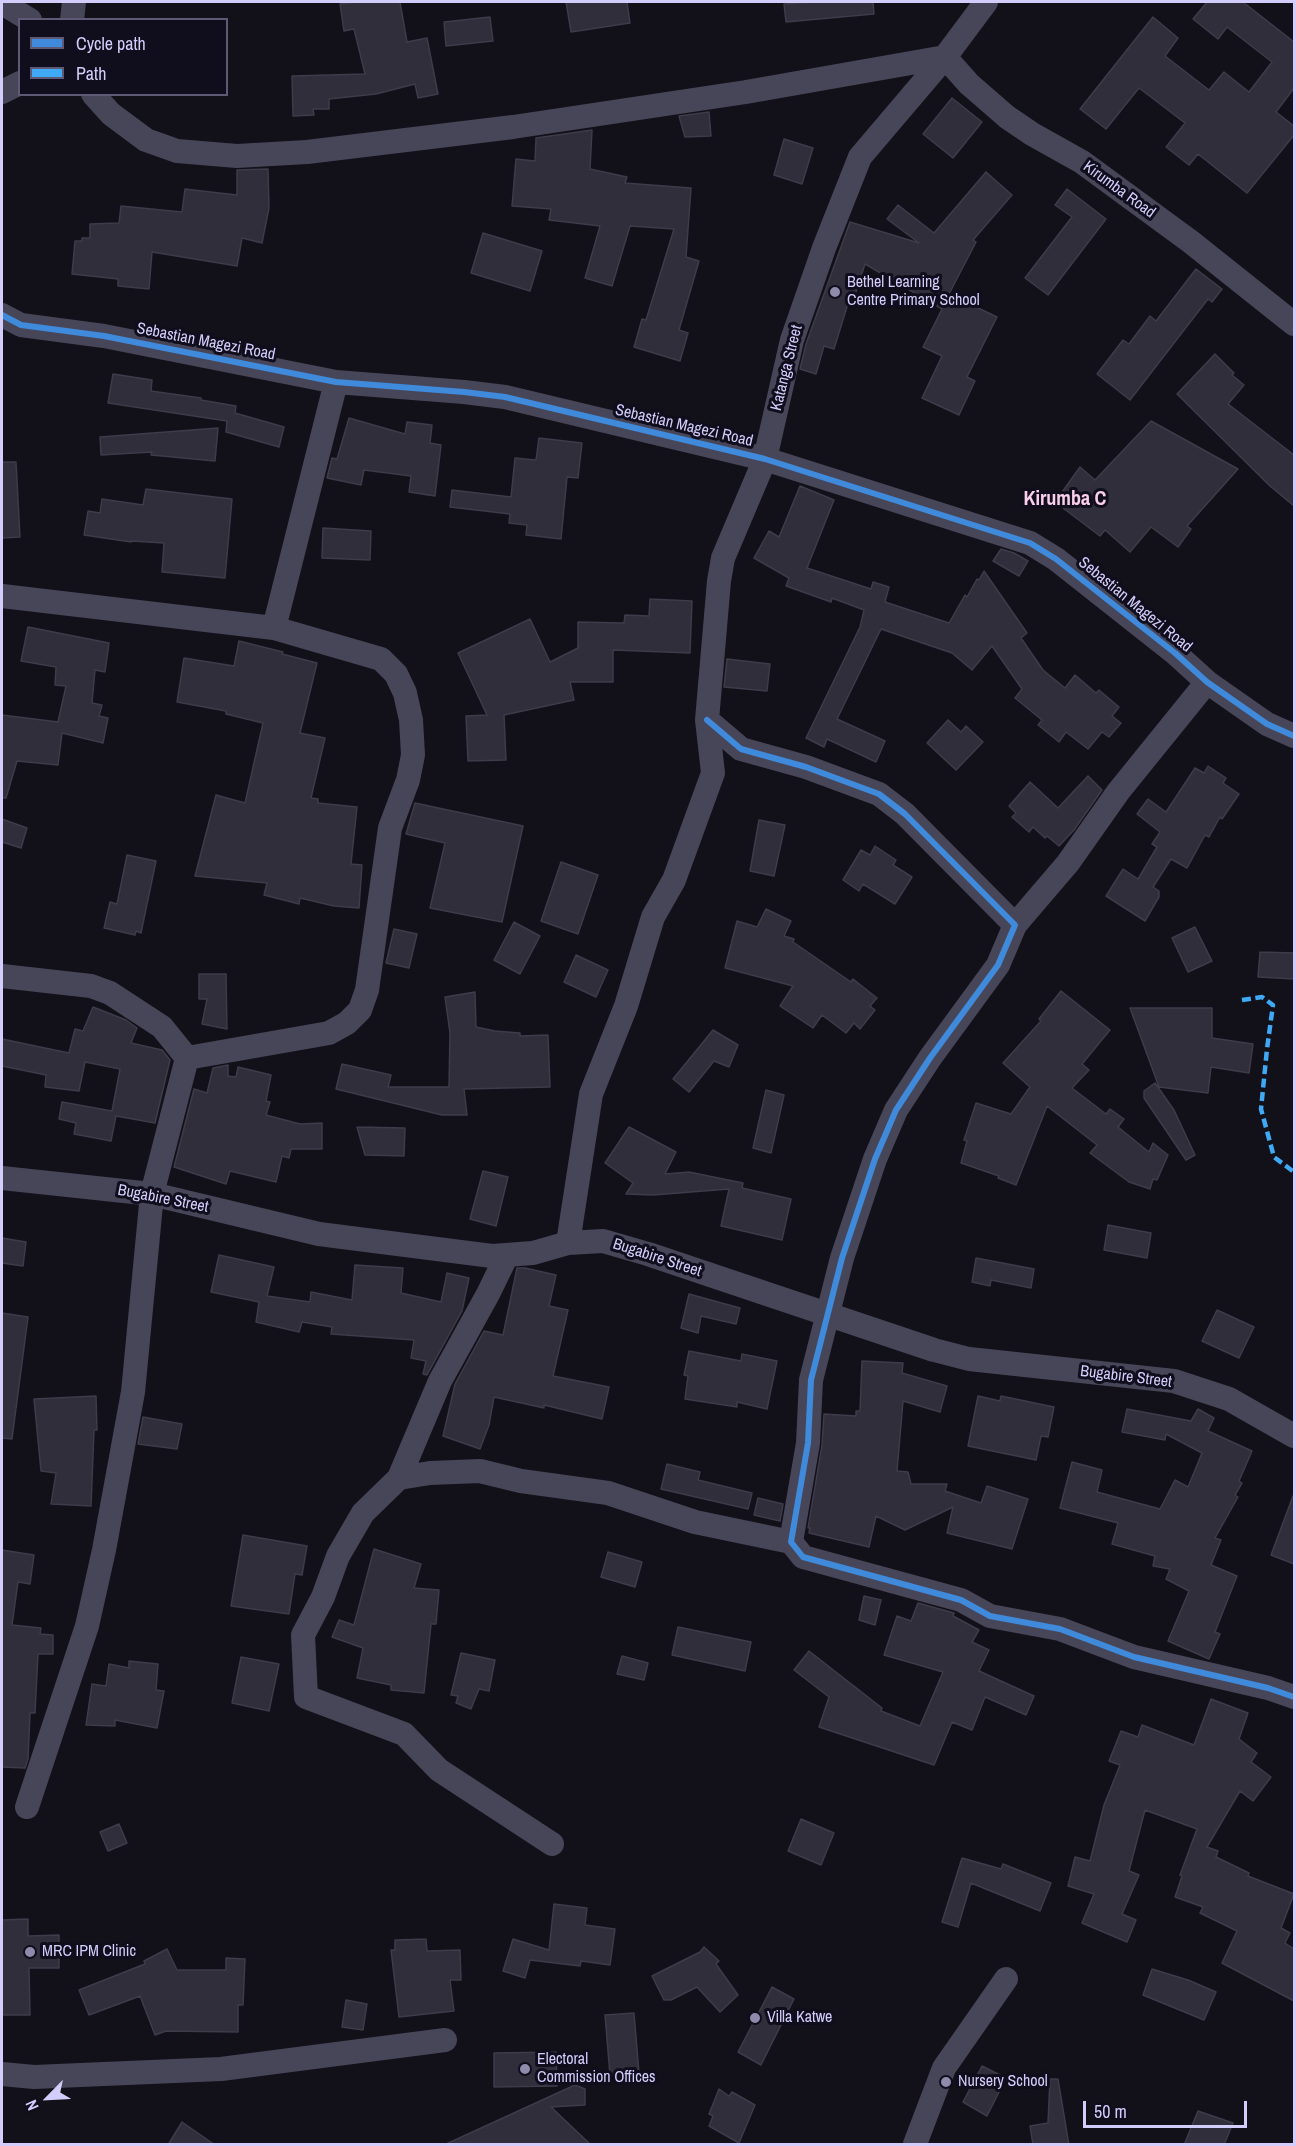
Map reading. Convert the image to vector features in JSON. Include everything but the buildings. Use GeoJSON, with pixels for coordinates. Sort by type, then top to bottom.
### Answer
{"type":"FeatureCollection","features":[{"type":"Feature","properties":{"kind":"street"},"geometry":{"type":"LineString","coordinates":[[72,18],[74,2]]}},
{"type":"Feature","properties":{"kind":"street","name":"Katanga Street"},"geometry":{"type":"LineString","coordinates":[[568,1243],[591,1094],[626,1006],[653,917],[674,880],[713,773],[707,720],[715,604],[723,558],[765,459],[792,340],[860,157],[945,57],[986,2]]}},
{"type":"Feature","properties":{"kind":"street"},"geometry":{"type":"LineString","coordinates":[[2,3],[27,18]]}},
{"type":"Feature","properties":{"kind":"street"},"geometry":{"type":"LineString","coordinates":[[95,96],[111,114],[146,140],[177,151],[237,156],[307,152],[513,127],[746,92],[945,57]]}},
{"type":"Feature","properties":{"kind":"street","name":"Kirumba Road"},"geometry":{"type":"LineString","coordinates":[[945,57],[969,84],[1007,117],[1082,162],[1191,242],[1294,324]]}},
{"type":"Feature","properties":{"kind":"street"},"geometry":{"type":"LineString","coordinates":[[2,92],[18,84]]}},
{"type":"Feature","properties":{"kind":"street","name":"Sebastian Magezi Road"},"geometry":{"type":"LineString","coordinates":[[2,315],[21,325],[104,336],[336,382],[505,397],[765,459],[1030,543],[1056,559],[1175,653],[1206,682],[1267,724],[1294,736]]}},
{"type":"Feature","properties":{"kind":"street"},"geometry":{"type":"LineString","coordinates":[[274,628],[336,382]]}},
{"type":"Feature","properties":{"kind":"street"},"geometry":{"type":"LineString","coordinates":[[2,596],[274,628],[381,659],[396,674],[405,693],[411,720],[413,755],[408,780],[390,828],[367,990],[360,1010],[347,1023],[329,1033],[188,1058]]}},
{"type":"Feature","properties":{"kind":"street"},"geometry":{"type":"LineString","coordinates":[[791,1542],[808,1443],[811,1380],[836,1279],[875,1159],[896,1110],[930,1058],[998,965],[1014,925],[1068,863],[1118,792],[1206,682]]}},
{"type":"Feature","properties":{"kind":"street"},"geometry":{"type":"LineString","coordinates":[[707,720],[741,749],[806,767],[879,795],[905,814],[1014,925]]}},
{"type":"Feature","properties":{"kind":"street"},"geometry":{"type":"LineString","coordinates":[[713,773],[741,749]]}},
{"type":"Feature","properties":{"kind":"street"},"geometry":{"type":"LineString","coordinates":[[2,976],[91,986],[110,993],[162,1027],[188,1058]]}},
{"type":"Feature","properties":{"kind":"street"},"geometry":{"type":"LineString","coordinates":[[27,1807],[87,1626],[104,1550],[133,1392],[152,1194],[188,1058]]}},
{"type":"Feature","properties":{"kind":"street","name":"Bugabire Street"},"geometry":{"type":"LineString","coordinates":[[2,1178],[152,1194],[320,1234],[492,1256],[533,1253],[568,1243],[603,1241],[934,1350],[969,1359],[1173,1381],[1229,1400],[1294,1436]]}},
{"type":"Feature","properties":{"kind":"street"},"geometry":{"type":"LineString","coordinates":[[507,1255],[440,1381],[399,1478],[363,1513],[338,1556],[323,1597],[303,1635],[306,1697],[404,1734],[439,1770],[552,1844]]}},
{"type":"Feature","properties":{"kind":"street"},"geometry":{"type":"LineString","coordinates":[[836,1279],[861,1325]]}},
{"type":"Feature","properties":{"kind":"street"},"geometry":{"type":"LineString","coordinates":[[399,1478],[430,1473],[480,1472],[521,1481],[608,1493],[695,1522],[791,1542],[803,1557],[961,1600],[990,1616],[1060,1629],[1134,1657],[1268,1688],[1294,1697]]}},
{"type":"Feature","properties":{"kind":"street"},"geometry":{"type":"LineString","coordinates":[[915,2145],[944,2068],[1006,1979]]}},
{"type":"Feature","properties":{"kind":"street"},"geometry":{"type":"LineString","coordinates":[[2,2074],[34,2077],[220,2069],[445,2040]]}},
{"type":"Feature","properties":{"kind":"marked path"},"geometry":{"type":"LineString","coordinates":[[1242,1000],[1262,997],[1273,1005],[1261,1109],[1274,1157],[1294,1172]]}},
{"type":"Feature","properties":{"kind":"cycle path"},"geometry":{"type":"LineString","coordinates":[[2,315],[21,325],[104,336],[336,382],[505,397],[765,459],[1030,543],[1056,559],[1175,653],[1207,682],[1267,724],[1294,736]]}},
{"type":"Feature","properties":{"kind":"cycle path"},"geometry":{"type":"LineString","coordinates":[[707,720],[741,749],[806,767],[879,794],[905,814],[1015,925],[998,965],[930,1058],[896,1110],[875,1159],[842,1258],[811,1380],[808,1443],[791,1542],[803,1557],[961,1600],[990,1616],[1060,1629],[1134,1657],[1268,1688],[1294,1697]]}},
{"type":"Feature","properties":{"kind":"place","name":"Bethel Learning Centre Primary School"},"geometry":{"type":"Point","coordinates":[835,292]}},
{"type":"Feature","properties":{"kind":"place","name":"MRC IPM Clinic"},"geometry":{"type":"Point","coordinates":[30,1952]}},
{"type":"Feature","properties":{"kind":"place","name":"Villa Katwe"},"geometry":{"type":"Point","coordinates":[755,2018]}},
{"type":"Feature","properties":{"kind":"place","name":"Electoral Commission Offices"},"geometry":{"type":"Point","coordinates":[525,2069]}},
{"type":"Feature","properties":{"kind":"place","name":"Nursery School"},"geometry":{"type":"Point","coordinates":[946,2082]}},
{"type":"Feature","properties":{"kind":"district","name":"Kirumba C"},"geometry":{"type":"Point","coordinates":[1065,500]}}]}
